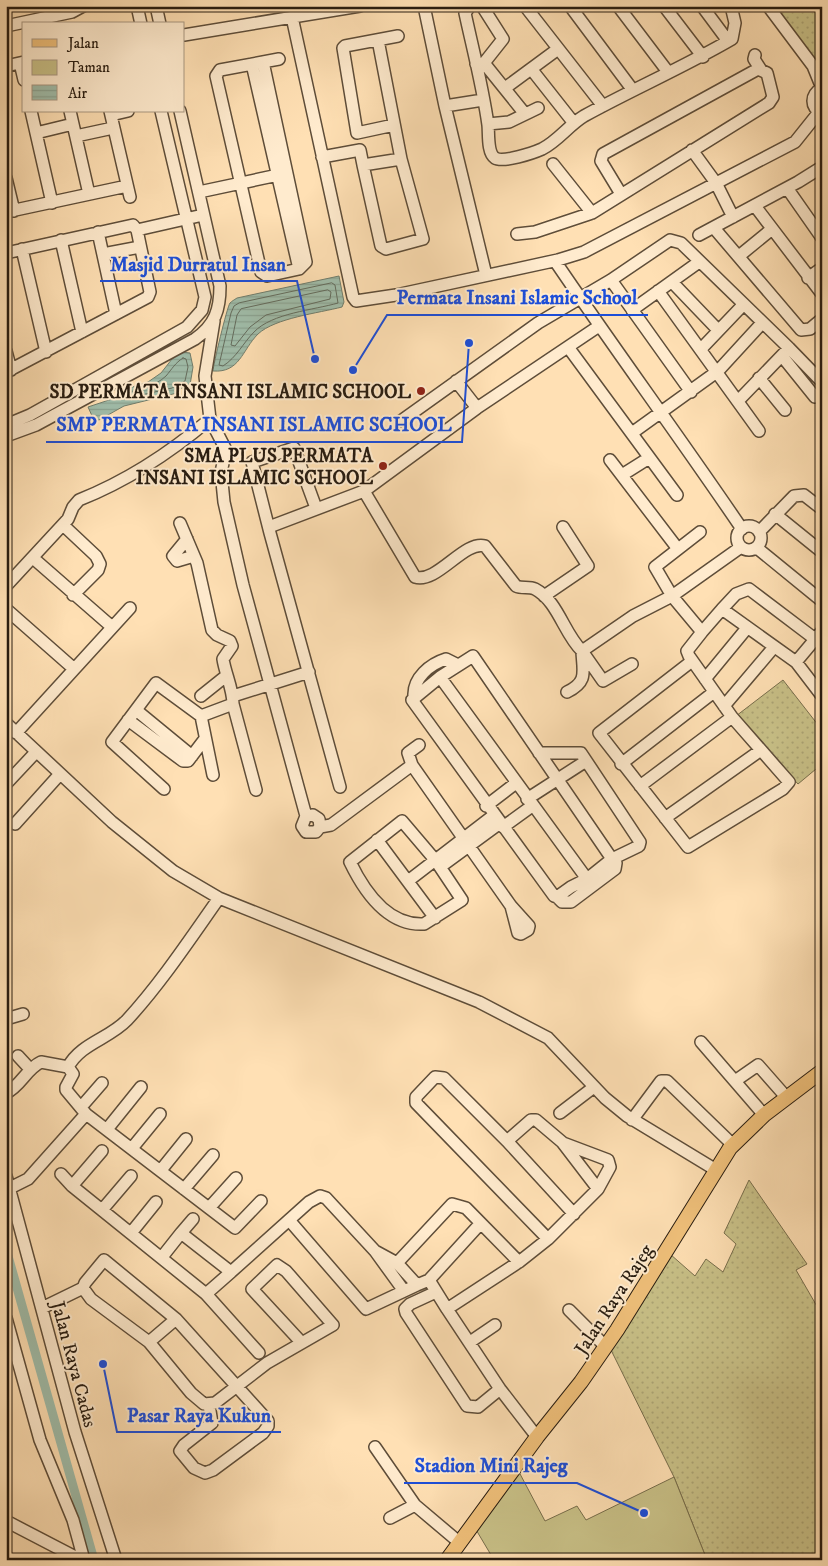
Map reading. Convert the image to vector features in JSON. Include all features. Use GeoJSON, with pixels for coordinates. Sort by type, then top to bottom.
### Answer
{"type":"FeatureCollection","features":[{"type":"Feature","properties":{"kind":"main road","name":"Jalan Raya Rajeg"},"geometry":{"type":"LineString","coordinates":[[447,1560],[618,1330],[733,1145],[764,1115],[822,1071]]}},
{"type":"Feature","properties":{"kind":"street"},"geometry":{"type":"LineString","coordinates":[[7,22],[72,12],[83,6]]}},
{"type":"Feature","properties":{"kind":"street"},"geometry":{"type":"LineString","coordinates":[[137,6],[141,22]]}},
{"type":"Feature","properties":{"kind":"street"},"geometry":{"type":"LineString","coordinates":[[156,6],[160,22]]}},
{"type":"Feature","properties":{"kind":"street"},"geometry":{"type":"LineString","coordinates":[[185,35],[360,6]]}},
{"type":"Feature","properties":{"kind":"street"},"geometry":{"type":"LineString","coordinates":[[424,6],[445,106],[486,275]]}},
{"type":"Feature","properties":{"kind":"street"},"geometry":{"type":"LineString","coordinates":[[470,6],[465,12],[480,64],[483,100],[492,154],[495,158],[502,159],[529,154],[544,148],[574,122],[632,89],[703,57],[733,38],[735,23],[731,6]]}},
{"type":"Feature","properties":{"kind":"street"},"geometry":{"type":"LineString","coordinates":[[480,64],[503,38],[482,6]]}},
{"type":"Feature","properties":{"kind":"street"},"geometry":{"type":"LineString","coordinates":[[525,6],[603,106]]}},
{"type":"Feature","properties":{"kind":"street"},"geometry":{"type":"LineString","coordinates":[[570,6],[632,89]]}},
{"type":"Feature","properties":{"kind":"street"},"geometry":{"type":"LineString","coordinates":[[618,6],[668,72]]}},
{"type":"Feature","properties":{"kind":"street"},"geometry":{"type":"LineString","coordinates":[[664,6],[703,57]]}},
{"type":"Feature","properties":{"kind":"street"},"geometry":{"type":"LineString","coordinates":[[702,6],[728,41]]}},
{"type":"Feature","properties":{"kind":"street"},"geometry":{"type":"LineString","coordinates":[[292,17],[353,297],[356,301],[396,295],[554,261],[592,249],[795,142],[821,113],[814,107],[813,99],[816,92],[822,88],[813,66],[768,6]]}},
{"type":"Feature","properties":{"kind":"street"},"geometry":{"type":"LineString","coordinates":[[378,40],[401,159],[422,239],[386,249],[381,246],[360,150],[343,48],[345,46],[398,36]]}},
{"type":"Feature","properties":{"kind":"street"},"geometry":{"type":"LineString","coordinates":[[505,88],[532,70],[558,49]]}},
{"type":"Feature","properties":{"kind":"street"},"geometry":{"type":"LineString","coordinates":[[517,234],[535,232],[592,213],[772,101],[769,76],[761,70],[754,59],[755,55]]}},
{"type":"Feature","properties":{"kind":"street"},"geometry":{"type":"LineString","coordinates":[[257,63],[283,174],[299,269],[275,275],[263,275],[216,76],[220,70],[257,63],[279,59]]}},
{"type":"Feature","properties":{"kind":"street"},"geometry":{"type":"LineString","coordinates":[[6,66],[22,62]]}},
{"type":"Feature","properties":{"kind":"street"},"geometry":{"type":"LineString","coordinates":[[480,64],[505,88],[525,114]]}},
{"type":"Feature","properties":{"kind":"street"},"geometry":{"type":"LineString","coordinates":[[532,70],[574,122]]}},
{"type":"Feature","properties":{"kind":"street"},"geometry":{"type":"LineString","coordinates":[[621,194],[601,161],[603,154],[761,70]]}},
{"type":"Feature","properties":{"kind":"street"},"geometry":{"type":"LineString","coordinates":[[445,106],[483,100]]}},
{"type":"Feature","properties":{"kind":"street"},"geometry":{"type":"LineString","coordinates":[[488,124],[509,122],[538,108]]}},
{"type":"Feature","properties":{"kind":"street"},"geometry":{"type":"LineString","coordinates":[[31,112],[52,203]]}},
{"type":"Feature","properties":{"kind":"street"},"geometry":{"type":"LineString","coordinates":[[71,112],[89,194]]}},
{"type":"Feature","properties":{"kind":"street"},"geometry":{"type":"LineString","coordinates":[[6,425],[30,415],[175,334],[194,320],[202,310],[205,296],[161,112]]}},
{"type":"Feature","properties":{"kind":"street"},"geometry":{"type":"LineString","coordinates":[[180,112],[220,286],[220,303],[214,321],[205,376],[210,419],[226,450],[221,472],[224,502],[270,685],[306,816],[317,816],[320,827],[331,825],[412,765]]}},
{"type":"Feature","properties":{"kind":"street"},"geometry":{"type":"LineString","coordinates":[[6,178],[10,211],[89,194],[129,191],[110,113]]}},
{"type":"Feature","properties":{"kind":"street"},"geometry":{"type":"LineString","coordinates":[[36,133],[73,124]]}},
{"type":"Feature","properties":{"kind":"street"},"geometry":{"type":"LineString","coordinates":[[357,133],[394,125]]}},
{"type":"Feature","properties":{"kind":"street"},"geometry":{"type":"LineString","coordinates":[[76,136],[113,128]]}},
{"type":"Feature","properties":{"kind":"street"},"geometry":{"type":"LineString","coordinates":[[322,157],[360,150]]}},
{"type":"Feature","properties":{"kind":"street"},"geometry":{"type":"LineString","coordinates":[[692,150],[716,183],[733,217]]}},
{"type":"Feature","properties":{"kind":"street"},"geometry":{"type":"LineString","coordinates":[[364,165],[401,159]]}},
{"type":"Feature","properties":{"kind":"street"},"geometry":{"type":"LineString","coordinates":[[553,164],[592,213]]}},
{"type":"Feature","properties":{"kind":"street"},"geometry":{"type":"LineString","coordinates":[[699,236],[820,170]]}},
{"type":"Feature","properties":{"kind":"street"},"geometry":{"type":"LineString","coordinates":[[199,192],[283,174]]}},
{"type":"Feature","properties":{"kind":"street"},"geometry":{"type":"LineString","coordinates":[[788,188],[822,238]]}},
{"type":"Feature","properties":{"kind":"street"},"geometry":{"type":"LineString","coordinates":[[755,206],[808,278],[820,288]]}},
{"type":"Feature","properties":{"kind":"street"},"geometry":{"type":"LineString","coordinates":[[136,230],[203,214]]}},
{"type":"Feature","properties":{"kind":"street"},"geometry":{"type":"LineString","coordinates":[[6,253],[132,225],[136,230],[150,292],[148,297],[8,371],[6,351]]}},
{"type":"Feature","properties":{"kind":"street"},"geometry":{"type":"LineString","coordinates":[[714,228],[801,330],[810,329],[822,318]]}},
{"type":"Feature","properties":{"kind":"street"},"geometry":{"type":"LineString","coordinates":[[739,256],[772,228]]}},
{"type":"Feature","properties":{"kind":"street"},"geometry":{"type":"LineString","coordinates":[[98,232],[116,314]]}},
{"type":"Feature","properties":{"kind":"street"},"geometry":{"type":"LineString","coordinates":[[61,240],[82,332]]}},
{"type":"Feature","properties":{"kind":"street"},"geometry":{"type":"LineString","coordinates":[[401,421],[538,323],[579,297],[611,280],[670,240],[681,243],[762,324],[785,352],[815,397]]}},
{"type":"Feature","properties":{"kind":"street"},"geometry":{"type":"LineString","coordinates":[[103,254],[140,247]]}},
{"type":"Feature","properties":{"kind":"street"},"geometry":{"type":"LineString","coordinates":[[22,249],[46,352]]}},
{"type":"Feature","properties":{"kind":"street"},"geometry":{"type":"LineString","coordinates":[[554,261],[598,326],[662,412],[742,529]]}},
{"type":"Feature","properties":{"kind":"street"},"geometry":{"type":"LineString","coordinates":[[632,310],[700,262]]}},
{"type":"Feature","properties":{"kind":"street"},"geometry":{"type":"LineString","coordinates":[[808,278],[822,268]]}},
{"type":"Feature","properties":{"kind":"street"},"geometry":{"type":"LineString","coordinates":[[611,280],[691,392]]}},
{"type":"Feature","properties":{"kind":"street"},"geometry":{"type":"LineString","coordinates":[[672,282],[718,330]]}},
{"type":"Feature","properties":{"kind":"street"},"geometry":{"type":"LineString","coordinates":[[658,292],[718,371],[759,430]]}},
{"type":"Feature","properties":{"kind":"street"},"geometry":{"type":"LineString","coordinates":[[701,349],[743,304]]}},
{"type":"Feature","properties":{"kind":"street"},"geometry":{"type":"LineString","coordinates":[[6,436],[36,425],[203,334],[214,321]]}},
{"type":"Feature","properties":{"kind":"street"},"geometry":{"type":"LineString","coordinates":[[632,433],[718,371],[762,324]]}},
{"type":"Feature","properties":{"kind":"street"},"geometry":{"type":"LineString","coordinates":[[269,527],[364,490],[477,408],[598,326]]}},
{"type":"Feature","properties":{"kind":"street"},"geometry":{"type":"LineString","coordinates":[[175,334],[181,346]]}},
{"type":"Feature","properties":{"kind":"street"},"geometry":{"type":"LineString","coordinates":[[568,347],[677,495]]}},
{"type":"Feature","properties":{"kind":"street"},"geometry":{"type":"LineString","coordinates":[[738,401],[785,352]]}},
{"type":"Feature","properties":{"kind":"street"},"geometry":{"type":"LineString","coordinates":[[785,352],[822,382]]}},
{"type":"Feature","properties":{"kind":"street"},"geometry":{"type":"LineString","coordinates":[[758,378],[785,410]]}},
{"type":"Feature","properties":{"kind":"street"},"geometry":{"type":"LineString","coordinates":[[456,381],[477,408]]}},
{"type":"Feature","properties":{"kind":"street"},"geometry":{"type":"LineString","coordinates":[[6,586],[63,525],[79,500],[133,473],[176,447],[210,419]]}},
{"type":"Feature","properties":{"kind":"street"},"geometry":{"type":"LineString","coordinates":[[316,508],[294,448],[254,460],[251,465],[340,787]]}},
{"type":"Feature","properties":{"kind":"street"},"geometry":{"type":"LineString","coordinates":[[622,475],[649,458]]}},
{"type":"Feature","properties":{"kind":"street"},"geometry":{"type":"LineString","coordinates":[[610,460],[678,549]]}},
{"type":"Feature","properties":{"kind":"street"},"geometry":{"type":"LineString","coordinates":[[364,490],[415,578],[425,578],[472,548],[481,545],[489,549],[516,586],[534,589],[544,596],[556,611],[573,643],[582,651],[603,681],[632,664]]}},
{"type":"Feature","properties":{"kind":"street"},"geometry":{"type":"LineString","coordinates":[[759,532],[794,496],[804,495],[822,509]]}},
{"type":"Feature","properties":{"kind":"street"},"geometry":{"type":"LineString","coordinates":[[775,514],[822,552]]}},
{"type":"Feature","properties":{"kind":"street"},"geometry":{"type":"LineString","coordinates":[[180,523],[194,556],[212,630],[217,635],[230,640],[232,646],[223,659],[256,790]]}},
{"type":"Feature","properties":{"kind":"street"},"geometry":{"type":"LineString","coordinates":[[63,525],[96,556],[100,564],[98,570],[73,594]]}},
{"type":"Feature","properties":{"kind":"street"},"geometry":{"type":"LineString","coordinates":[[544,596],[588,566],[563,527]]}},
{"type":"Feature","properties":{"kind":"street"},"geometry":{"type":"LineString","coordinates":[[751,527],[759,532],[761,540],[757,548],[752,550],[741,547],[738,541],[738,534],[742,529],[751,527]]}},
{"type":"Feature","properties":{"kind":"street"},"geometry":{"type":"LineString","coordinates":[[700,532],[655,567],[672,596],[702,632]]}},
{"type":"Feature","properties":{"kind":"street"},"geometry":{"type":"LineString","coordinates":[[186,539],[173,556],[177,561],[194,556]]}},
{"type":"Feature","properties":{"kind":"street"},"geometry":{"type":"LineString","coordinates":[[582,651],[633,616],[672,596],[741,547]]}},
{"type":"Feature","properties":{"kind":"street"},"geometry":{"type":"LineString","coordinates":[[757,548],[822,601]]}},
{"type":"Feature","properties":{"kind":"street"},"geometry":{"type":"LineString","coordinates":[[33,558],[112,628]]}},
{"type":"Feature","properties":{"kind":"street"},"geometry":{"type":"LineString","coordinates":[[692,661],[600,731],[600,736],[621,764],[688,847],[788,785],[788,779],[760,750],[724,706],[692,661],[688,652],[722,608],[736,594],[749,589],[819,635],[796,662]]}},
{"type":"Feature","properties":{"kind":"street"},"geometry":{"type":"LineString","coordinates":[[16,733],[73,668],[130,608]]}},
{"type":"Feature","properties":{"kind":"street"},"geometry":{"type":"LineString","coordinates":[[722,608],[774,648],[796,662],[822,696]]}},
{"type":"Feature","properties":{"kind":"street"},"geometry":{"type":"LineString","coordinates":[[6,610],[73,668]]}},
{"type":"Feature","properties":{"kind":"street"},"geometry":{"type":"LineString","coordinates":[[705,679],[747,628]]}},
{"type":"Feature","properties":{"kind":"street"},"geometry":{"type":"LineString","coordinates":[[724,706],[774,648]]}},
{"type":"Feature","properties":{"kind":"street"},"geometry":{"type":"LineString","coordinates":[[567,692],[581,683],[583,678],[582,651]]}},
{"type":"Feature","properties":{"kind":"street"},"geometry":{"type":"LineString","coordinates":[[414,696],[473,656],[557,781],[616,863],[615,869],[571,902],[562,902],[552,894],[486,806],[413,702],[414,696],[417,684],[431,666],[446,659],[458,665]]}},
{"type":"Feature","properties":{"kind":"street"},"geometry":{"type":"LineString","coordinates":[[201,716],[233,700],[309,672]]}},
{"type":"Feature","properties":{"kind":"street"},"geometry":{"type":"LineString","coordinates":[[201,696],[226,676]]}},
{"type":"Feature","properties":{"kind":"street"},"geometry":{"type":"LineString","coordinates":[[440,678],[587,879]]}},
{"type":"Feature","properties":{"kind":"street"},"geometry":{"type":"LineString","coordinates":[[164,789],[112,743],[154,684],[157,683],[201,716],[204,740],[213,775]]}},
{"type":"Feature","properties":{"kind":"street"},"geometry":{"type":"LineString","coordinates":[[621,764],[714,692]]}},
{"type":"Feature","properties":{"kind":"street"},"geometry":{"type":"LineString","coordinates":[[132,715],[192,756],[204,740]]}},
{"type":"Feature","properties":{"kind":"street"},"geometry":{"type":"LineString","coordinates":[[640,786],[732,716]]}},
{"type":"Feature","properties":{"kind":"street"},"geometry":{"type":"LineString","coordinates":[[6,723],[112,822],[173,871],[219,898],[479,1002],[548,1038],[594,1087],[632,1120],[716,1170]]}},
{"type":"Feature","properties":{"kind":"street"},"geometry":{"type":"LineString","coordinates":[[419,745],[408,753],[412,765],[512,906]]}},
{"type":"Feature","properties":{"kind":"street"},"geometry":{"type":"LineString","coordinates":[[665,818],[760,750]]}},
{"type":"Feature","properties":{"kind":"street"},"geometry":{"type":"LineString","coordinates":[[6,784],[36,752]]}},
{"type":"Feature","properties":{"kind":"street"},"geometry":{"type":"LineString","coordinates":[[539,753],[581,752],[640,842],[639,846],[613,859],[587,879],[557,897]]}},
{"type":"Feature","properties":{"kind":"street"},"geometry":{"type":"LineString","coordinates":[[408,881],[438,864],[468,842],[530,803],[586,761]]}},
{"type":"Feature","properties":{"kind":"street"},"geometry":{"type":"LineString","coordinates":[[15,824],[60,774]]}},
{"type":"Feature","properties":{"kind":"street"},"geometry":{"type":"LineString","coordinates":[[486,806],[516,783]]}},
{"type":"Feature","properties":{"kind":"street"},"geometry":{"type":"LineString","coordinates":[[402,821],[405,822],[438,864],[462,900],[435,918],[421,924],[404,920],[379,906],[350,862],[402,821]]}},
{"type":"Feature","properties":{"kind":"street"},"geometry":{"type":"LineString","coordinates":[[378,840],[435,918]]}},
{"type":"Feature","properties":{"kind":"street"},"geometry":{"type":"LineString","coordinates":[[68,1067],[82,1049],[126,1020],[187,944],[219,898]]}},
{"type":"Feature","properties":{"kind":"street"},"geometry":{"type":"LineString","coordinates":[[6,1019],[23,1014]]}},
{"type":"Feature","properties":{"kind":"street"},"geometry":{"type":"LineString","coordinates":[[701,1042],[764,1115]]}},
{"type":"Feature","properties":{"kind":"street"},"geometry":{"type":"LineString","coordinates":[[18,1056],[30,1069]]}},
{"type":"Feature","properties":{"kind":"street"},"geometry":{"type":"LineString","coordinates":[[6,1093],[14,1088],[30,1069],[43,1062],[68,1067],[73,1074],[66,1090],[84,1110],[235,1228],[261,1201]]}},
{"type":"Feature","properties":{"kind":"street"},"geometry":{"type":"LineString","coordinates":[[735,1081],[758,1065],[787,1098]]}},
{"type":"Feature","properties":{"kind":"street"},"geometry":{"type":"LineString","coordinates":[[548,1239],[416,1103],[416,1097],[435,1077],[441,1077],[507,1141],[574,1214]]}},
{"type":"Feature","properties":{"kind":"street"},"geometry":{"type":"LineString","coordinates":[[632,1120],[661,1081],[666,1081],[733,1145]]}},
{"type":"Feature","properties":{"kind":"street"},"geometry":{"type":"LineString","coordinates":[[8,1186],[28,1179],[84,1110],[102,1083]]}},
{"type":"Feature","properties":{"kind":"street"},"geometry":{"type":"LineString","coordinates":[[108,1128],[141,1087]]}},
{"type":"Feature","properties":{"kind":"street"},"geometry":{"type":"LineString","coordinates":[[560,1113],[594,1087]]}},
{"type":"Feature","properties":{"kind":"street"},"geometry":{"type":"LineString","coordinates":[[132,1148],[160,1114]]}},
{"type":"Feature","properties":{"kind":"street"},"geometry":{"type":"LineString","coordinates":[[507,1141],[531,1120],[540,1122],[562,1142],[598,1189]]}},
{"type":"Feature","properties":{"kind":"street"},"geometry":{"type":"LineString","coordinates":[[161,1170],[186,1138]]}},
{"type":"Feature","properties":{"kind":"street"},"geometry":{"type":"LineString","coordinates":[[447,1309],[519,1262],[548,1239],[598,1189],[610,1167],[608,1160],[562,1142]]}},
{"type":"Feature","properties":{"kind":"street"},"geometry":{"type":"LineString","coordinates":[[72,1186],[102,1151]]}},
{"type":"Feature","properties":{"kind":"street"},"geometry":{"type":"LineString","coordinates":[[184,1189],[213,1155]]}},
{"type":"Feature","properties":{"kind":"street"},"geometry":{"type":"LineString","coordinates":[[62,1174],[72,1186],[206,1294],[259,1353]]}},
{"type":"Feature","properties":{"kind":"street","name":"Jalan Raya Cadas"},"geometry":{"type":"LineString","coordinates":[[6,1176],[75,1432],[116,1560]]}},
{"type":"Feature","properties":{"kind":"street"},"geometry":{"type":"LineString","coordinates":[[102,1210],[131,1176]]}},
{"type":"Feature","properties":{"kind":"street"},"geometry":{"type":"LineString","coordinates":[[209,1208],[236,1178]]}},
{"type":"Feature","properties":{"kind":"street"},"geometry":{"type":"LineString","coordinates":[[206,1294],[313,1199],[320,1196],[326,1198],[375,1251],[404,1291]]}},
{"type":"Feature","properties":{"kind":"street"},"geometry":{"type":"LineString","coordinates":[[131,1233],[156,1202]]}},
{"type":"Feature","properties":{"kind":"street"},"geometry":{"type":"LineString","coordinates":[[397,1263],[452,1204],[466,1208],[519,1262]]}},
{"type":"Feature","properties":{"kind":"street"},"geometry":{"type":"LineString","coordinates":[[162,1257],[193,1218]]}},
{"type":"Feature","properties":{"kind":"street"},"geometry":{"type":"LineString","coordinates":[[289,1220],[366,1309],[429,1280],[480,1224]]}},
{"type":"Feature","properties":{"kind":"street"},"geometry":{"type":"LineString","coordinates":[[181,1233],[231,1272]]}},
{"type":"Feature","properties":{"kind":"street"},"geometry":{"type":"LineString","coordinates":[[375,1251],[397,1263],[417,1285]]}},
{"type":"Feature","properties":{"kind":"street"},"geometry":{"type":"LineString","coordinates":[[42,1308],[83,1288],[104,1260],[176,1319],[268,1421],[268,1426],[257,1438],[213,1470],[205,1473],[194,1468],[180,1451],[184,1445],[212,1423],[209,1405]]}},
{"type":"Feature","properties":{"kind":"street"},"geometry":{"type":"LineString","coordinates":[[83,1288],[91,1299],[149,1342],[191,1393],[204,1404],[209,1405],[237,1387],[267,1363],[333,1324],[286,1272],[277,1266],[252,1289],[301,1342]]}},
{"type":"Feature","properties":{"kind":"street"},"geometry":{"type":"LineString","coordinates":[[429,1280],[500,1389],[537,1437]]}},
{"type":"Feature","properties":{"kind":"street"},"geometry":{"type":"LineString","coordinates":[[436,1292],[410,1304],[406,1309],[406,1313],[467,1406],[474,1408],[500,1389]]}},
{"type":"Feature","properties":{"kind":"street"},"geometry":{"type":"LineString","coordinates":[[569,1310],[605,1346]]}},
{"type":"Feature","properties":{"kind":"street"},"geometry":{"type":"LineString","coordinates":[[6,1318],[40,1440],[73,1520],[76,1559]]}},
{"type":"Feature","properties":{"kind":"street"},"geometry":{"type":"LineString","coordinates":[[149,1342],[176,1319]]}},
{"type":"Feature","properties":{"kind":"street"},"geometry":{"type":"LineString","coordinates":[[470,1342],[495,1325]]}},
{"type":"Feature","properties":{"kind":"street"},"geometry":{"type":"LineString","coordinates":[[375,1447],[415,1504],[460,1542]]}},
{"type":"Feature","properties":{"kind":"street"},"geometry":{"type":"LineString","coordinates":[[390,1518],[415,1504]]}},
{"type":"Feature","properties":{"kind":"street"},"geometry":{"type":"LineString","coordinates":[[6,1521],[76,1559]]}},
{"type":"Feature","properties":{"kind":"green space"},"geometry":{"type":"Polygon","coordinates":[[[774,6],[821,6],[822,69],[816,63],[774,6]]]}},
{"type":"Feature","properties":{"kind":"green space"},"geometry":{"type":"Polygon","coordinates":[[[783,680],[822,730],[822,764],[798,784],[736,716],[783,680]]]}},
{"type":"Feature","properties":{"kind":"green space"},"geometry":{"type":"Polygon","coordinates":[[[749,1180],[807,1264],[796,1270],[822,1315],[822,1560],[707,1560],[674,1477],[608,1344],[670,1254],[695,1276],[706,1259],[723,1272],[736,1244],[724,1233],[749,1180]]]}},
{"type":"Feature","properties":{"kind":"green space"},"geometry":{"type":"Polygon","coordinates":[[[519,1472],[545,1521],[577,1506],[586,1520],[674,1477],[707,1560],[494,1560],[475,1528],[519,1472]]]}},
{"type":"Feature","properties":{"kind":"water"},"geometry":{"type":"Polygon","coordinates":[[[339,276],[344,302],[342,307],[286,320],[266,328],[258,334],[235,364],[222,371],[213,371],[230,303],[237,298],[339,276]]]}},
{"type":"Feature","properties":{"kind":"water"},"geometry":{"type":"Polygon","coordinates":[[[182,352],[190,353],[193,367],[190,385],[179,389],[177,393],[124,406],[99,420],[93,418],[88,407],[115,398],[126,389],[148,382],[161,373],[172,359],[182,352]]]}},
{"type":"Feature","properties":{"kind":"waterway"},"geometry":{"type":"LineString","coordinates":[[6,1249],[94,1560]]}},
{"type":"Feature","properties":{"kind":"place","name":"SMP PERMATA INSANI ISLAMIC SCHOOL"},"geometry":{"type":"Point","coordinates":[469,343]}},
{"type":"Feature","properties":{"kind":"place","name":"Masjid Durratul Insan"},"geometry":{"type":"Point","coordinates":[315,359]}},
{"type":"Feature","properties":{"kind":"place","name":"Permata Insani Islamic School"},"geometry":{"type":"Point","coordinates":[353,370]}},
{"type":"Feature","properties":{"kind":"place","name":"SD PERMATA INSANI ISLAMIC SCHOOL"},"geometry":{"type":"Point","coordinates":[421,391]}},
{"type":"Feature","properties":{"kind":"place","name":"SMA PLUS PERMATA INSANI ISLAMIC SCHOOL"},"geometry":{"type":"Point","coordinates":[383,466]}},
{"type":"Feature","properties":{"kind":"place","name":"Pasar Raya Kukun"},"geometry":{"type":"Point","coordinates":[103,1364]}},
{"type":"Feature","properties":{"kind":"place","name":"Stadion Mini Rajeg"},"geometry":{"type":"Point","coordinates":[644,1513]}}]}
